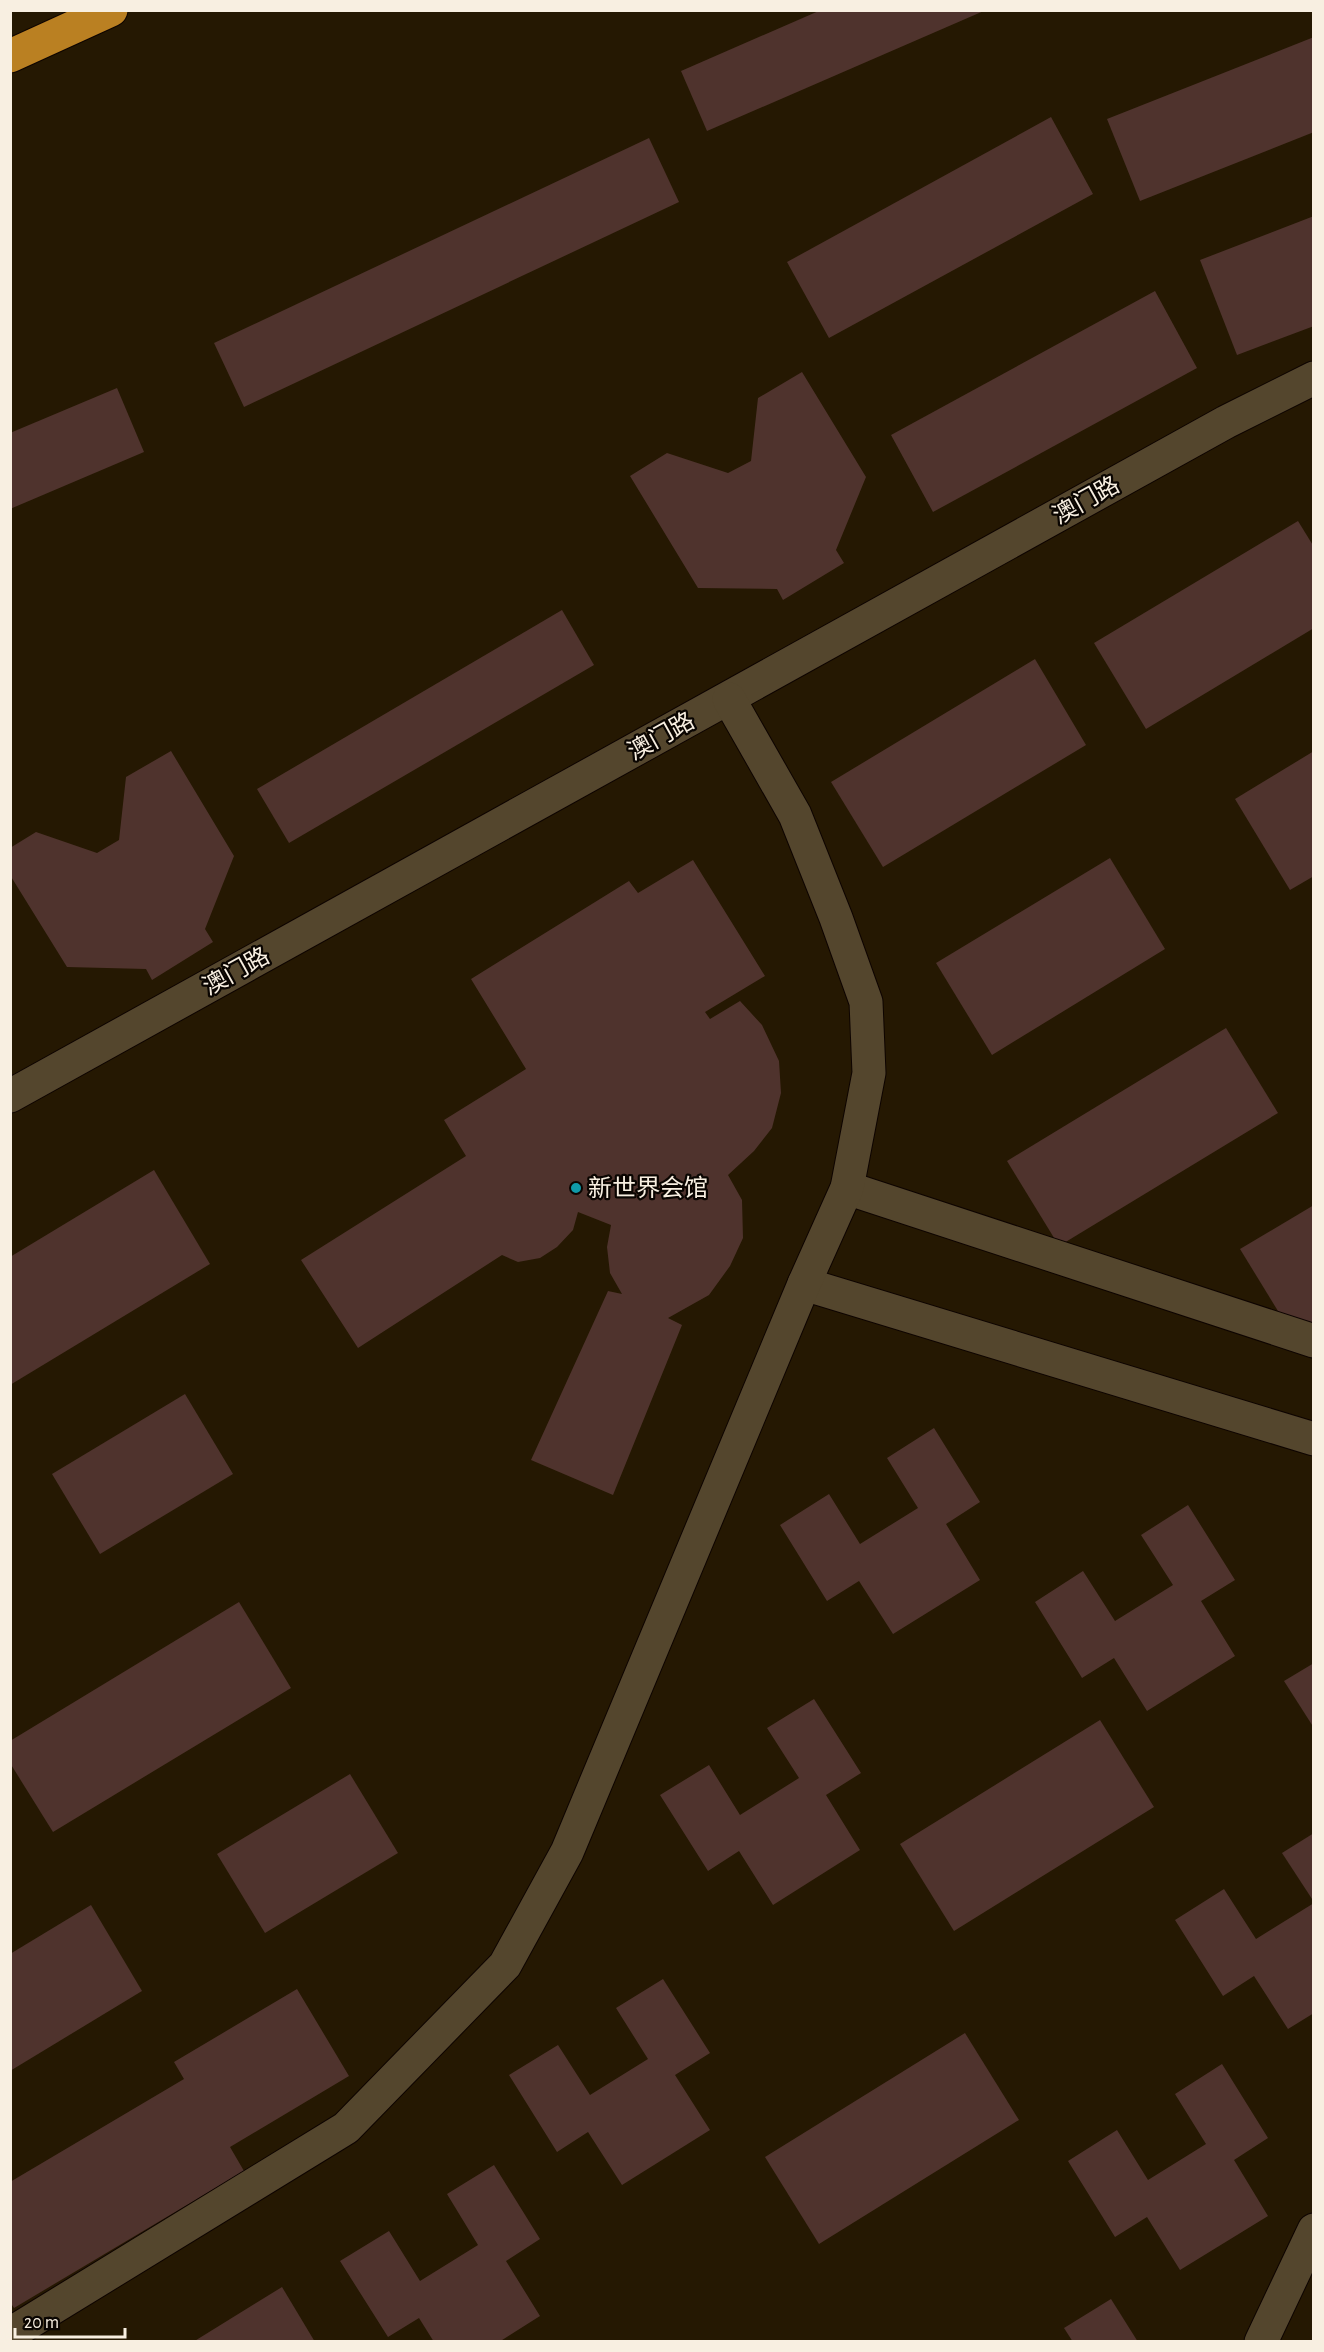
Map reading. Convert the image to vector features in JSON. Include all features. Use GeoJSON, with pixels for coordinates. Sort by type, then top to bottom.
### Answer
{"type":"FeatureCollection","features":[{"type":"Feature","properties":{"kind":"highway"},"geometry":{"type":"LineString","coordinates":[[10,56],[111,10]]}},
{"type":"Feature","properties":{"kind":"street","name":"澳门路"},"geometry":{"type":"LineString","coordinates":[[10,1096],[1226,422],[1314,378]]}},
{"type":"Feature","properties":{"kind":"street"},"geometry":{"type":"LineString","coordinates":[[10,2334],[346,2128],[505,1965],[567,1852],[804,1284],[847,1188],[869,1073],[866,1002],[836,918],[795,815],[729,699]]}},
{"type":"Feature","properties":{"kind":"street"},"geometry":{"type":"LineString","coordinates":[[847,1188],[1314,1341]]}},
{"type":"Feature","properties":{"kind":"street"},"geometry":{"type":"LineString","coordinates":[[804,1284],[1314,1439]]}},
{"type":"Feature","properties":{"kind":"street"},"geometry":{"type":"LineString","coordinates":[[1261,2342],[1314,2230]]}},
{"type":"Feature","properties":{"kind":"building"},"geometry":{"type":"Polygon","coordinates":[[[821,10],[986,10],[707,131],[681,71],[821,10]]]}},
{"type":"Feature","properties":{"kind":"building"},"geometry":{"type":"Polygon","coordinates":[[[1314,37],[1314,132],[1140,201],[1107,119],[1314,37]]]}},
{"type":"Feature","properties":{"kind":"building"},"geometry":{"type":"Polygon","coordinates":[[[1051,117],[1093,194],[829,338],[787,262],[1051,117]]]}},
{"type":"Feature","properties":{"kind":"building"},"geometry":{"type":"Polygon","coordinates":[[[649,138],[679,202],[244,407],[214,343],[649,138]]]}},
{"type":"Feature","properties":{"kind":"building"},"geometry":{"type":"Polygon","coordinates":[[[1314,216],[1314,326],[1237,355],[1200,260],[1314,216]]]}},
{"type":"Feature","properties":{"kind":"building"},"geometry":{"type":"Polygon","coordinates":[[[1155,291],[1197,368],[933,512],[891,435],[1155,291]]]}},
{"type":"Feature","properties":{"kind":"building"},"geometry":{"type":"Polygon","coordinates":[[[802,372],[866,477],[836,550],[844,563],[783,600],[777,589],[698,588],[630,476],[667,453],[728,473],[751,461],[758,398],[802,372]]]}},
{"type":"Feature","properties":{"kind":"building"},"geometry":{"type":"Polygon","coordinates":[[[117,388],[144,452],[10,509],[10,433],[117,388]]]}},
{"type":"Feature","properties":{"kind":"building"},"geometry":{"type":"Polygon","coordinates":[[[1298,521],[1314,547],[1314,628],[1146,729],[1094,643],[1298,521]]]}},
{"type":"Feature","properties":{"kind":"building"},"geometry":{"type":"Polygon","coordinates":[[[562,610],[594,665],[289,843],[257,789],[562,610]]]}},
{"type":"Feature","properties":{"kind":"building"},"geometry":{"type":"Polygon","coordinates":[[[1035,659],[1086,745],[883,867],[831,782],[1035,659]]]}},
{"type":"Feature","properties":{"kind":"building"},"geometry":{"type":"Polygon","coordinates":[[[171,751],[234,856],[205,929],[213,942],[152,980],[146,969],[67,967],[10,875],[10,848],[36,832],[97,853],[119,840],[126,777],[171,751]]]}},
{"type":"Feature","properties":{"kind":"building"},"geometry":{"type":"Polygon","coordinates":[[[1314,751],[1314,876],[1290,890],[1235,799],[1314,751]]]}},
{"type":"Feature","properties":{"kind":"building"},"geometry":{"type":"Polygon","coordinates":[[[1110,858],[1165,949],[992,1055],[936,963],[1110,858]]]}},
{"type":"Feature","properties":{"kind":"building","name":"新世界会馆"},"geometry":{"type":"Polygon","coordinates":[[[693,860],[765,976],[705,1012],[710,1019],[740,1001],[762,1025],[779,1061],[781,1093],[772,1128],[754,1151],[728,1175],[742,1200],[743,1238],[730,1266],[709,1295],[668,1318],[682,1325],[613,1495],[531,1460],[608,1291],[622,1294],[610,1273],[607,1247],[611,1225],[578,1212],[573,1230],[557,1247],[540,1258],[518,1262],[502,1255],[358,1348],[301,1260],[466,1156],[444,1120],[526,1069],[471,979],[629,881],[638,893],[693,860]]]}},
{"type":"Feature","properties":{"kind":"building"},"geometry":{"type":"Polygon","coordinates":[[[1226,1028],[1278,1113],[1059,1246],[1007,1161],[1226,1028]]]}},
{"type":"Feature","properties":{"kind":"building"},"geometry":{"type":"Polygon","coordinates":[[[154,1170],[210,1264],[10,1385],[10,1257],[154,1170]]]}},
{"type":"Feature","properties":{"kind":"building"},"geometry":{"type":"Polygon","coordinates":[[[1314,1205],[1314,1321],[1292,1334],[1240,1249],[1314,1205]]]}},
{"type":"Feature","properties":{"kind":"building"},"geometry":{"type":"Polygon","coordinates":[[[185,1394],[233,1474],[100,1554],[52,1474],[185,1394]]]}},
{"type":"Feature","properties":{"kind":"building"},"geometry":{"type":"Polygon","coordinates":[[[934,1428],[980,1502],[946,1524],[980,1580],[893,1634],[859,1581],[827,1601],[780,1525],[829,1494],[860,1544],[918,1508],[887,1458],[934,1428]]]}},
{"type":"Feature","properties":{"kind":"building"},"geometry":{"type":"Polygon","coordinates":[[[1188,1505],[1235,1580],[1201,1601],[1235,1656],[1147,1711],[1114,1658],[1082,1678],[1035,1602],[1083,1571],[1115,1621],[1173,1585],[1141,1535],[1188,1505]]]}},
{"type":"Feature","properties":{"kind":"building"},"geometry":{"type":"Polygon","coordinates":[[[239,1602],[291,1688],[53,1832],[10,1763],[10,1741],[239,1602]]]}},
{"type":"Feature","properties":{"kind":"building"},"geometry":{"type":"Polygon","coordinates":[[[1314,1663],[1314,1728],[1284,1681],[1314,1663]]]}},
{"type":"Feature","properties":{"kind":"building"},"geometry":{"type":"Polygon","coordinates":[[[814,1699],[861,1773],[826,1795],[860,1850],[773,1905],[739,1851],[708,1871],[660,1795],[709,1765],[740,1815],[799,1778],[767,1728],[814,1699]]]}},
{"type":"Feature","properties":{"kind":"building"},"geometry":{"type":"Polygon","coordinates":[[[1100,1720],[1154,1807],[954,1931],[900,1844],[1100,1720]]]}},
{"type":"Feature","properties":{"kind":"building"},"geometry":{"type":"Polygon","coordinates":[[[350,1774],[398,1853],[265,1933],[217,1854],[350,1774]]]}},
{"type":"Feature","properties":{"kind":"building"},"geometry":{"type":"Polygon","coordinates":[[[1314,1833],[1314,1902],[1282,1853],[1314,1833]]]}},
{"type":"Feature","properties":{"kind":"building"},"geometry":{"type":"Polygon","coordinates":[[[1224,1889],[1256,1939],[1314,1903],[1314,2013],[1288,2029],[1254,1976],[1223,1996],[1175,1920],[1224,1889]]]}},
{"type":"Feature","properties":{"kind":"building"},"geometry":{"type":"Polygon","coordinates":[[[91,1905],[142,1991],[10,2071],[10,1954],[91,1905]]]}},
{"type":"Feature","properties":{"kind":"building"},"geometry":{"type":"Polygon","coordinates":[[[663,1979],[710,2053],[675,2075],[710,2130],[622,2185],[588,2132],[557,2152],[509,2075],[558,2045],[590,2095],[648,2059],[616,2008],[663,1979]]]}},
{"type":"Feature","properties":{"kind":"building"},"geometry":{"type":"Polygon","coordinates":[[[297,1989],[349,2076],[230,2147],[244,2171],[14,2308],[10,2302],[10,2182],[184,2079],[174,2062],[297,1989]]]}},
{"type":"Feature","properties":{"kind":"building"},"geometry":{"type":"Polygon","coordinates":[[[965,2033],[1019,2120],[819,2244],[765,2157],[965,2033]]]}},
{"type":"Feature","properties":{"kind":"building"},"geometry":{"type":"Polygon","coordinates":[[[1222,2064],[1268,2138],[1234,2160],[1268,2216],[1180,2270],[1147,2217],[1115,2237],[1068,2161],[1117,2130],[1148,2180],[1206,2144],[1175,2094],[1222,2064]]]}},
{"type":"Feature","properties":{"kind":"building"},"geometry":{"type":"Polygon","coordinates":[[[494,2165],[540,2239],[506,2261],[540,2316],[499,2342],[434,2342],[419,2318],[388,2337],[340,2261],[389,2231],[420,2281],[478,2245],[447,2194],[494,2165]]]}},
{"type":"Feature","properties":{"kind":"building"},"geometry":{"type":"Polygon","coordinates":[[[282,2287],[315,2342],[193,2342],[282,2287]]]}},
{"type":"Feature","properties":{"kind":"building"},"geometry":{"type":"Polygon","coordinates":[[[1111,2299],[1138,2342],[1073,2342],[1064,2328],[1111,2299]]]}},
{"type":"Feature","properties":{"kind":"place","name":"新世界会馆"},"geometry":{"type":"Point","coordinates":[576,1188]}}]}
